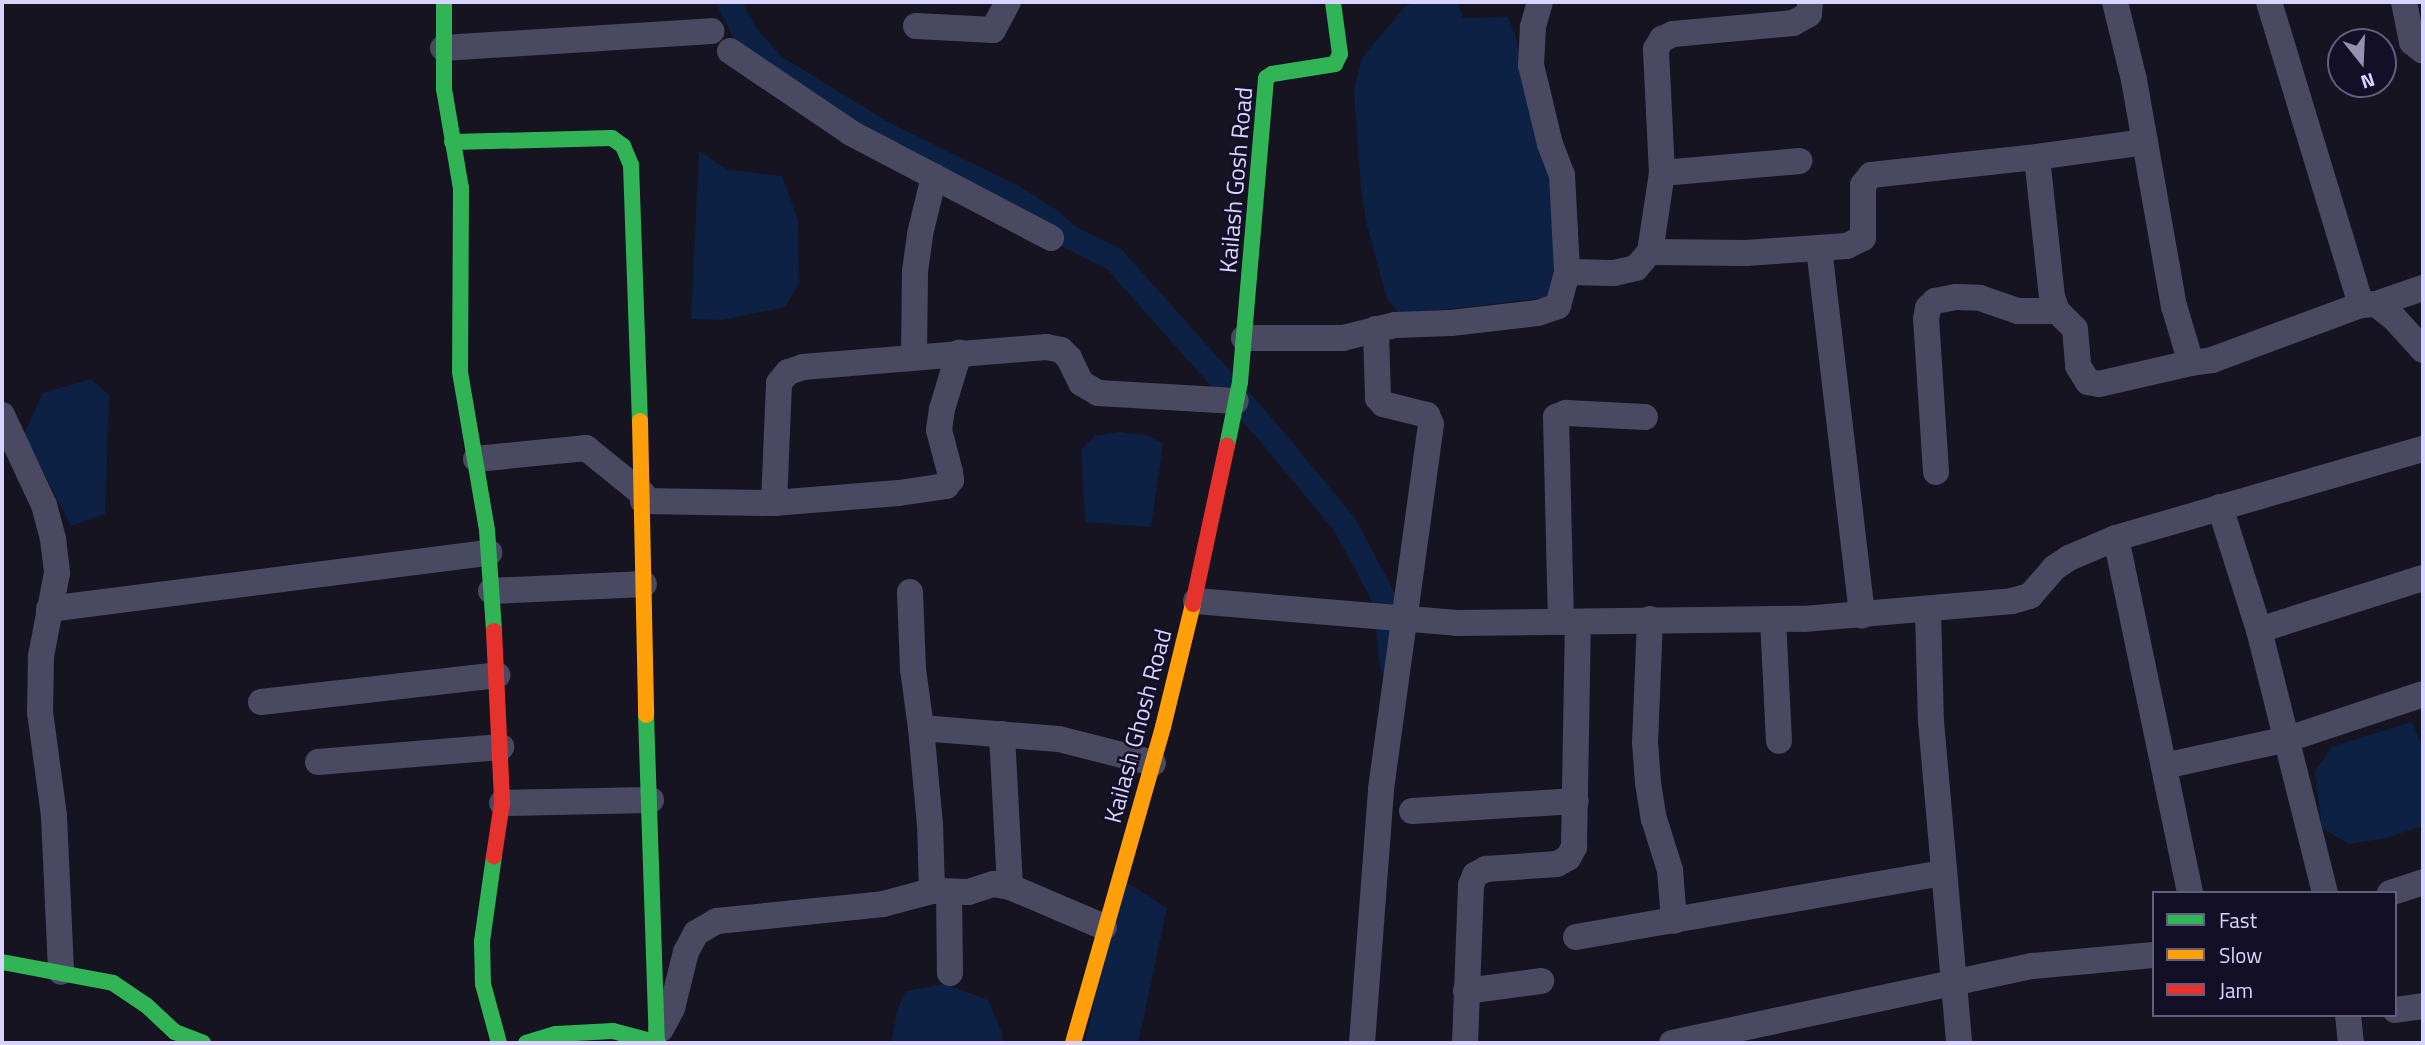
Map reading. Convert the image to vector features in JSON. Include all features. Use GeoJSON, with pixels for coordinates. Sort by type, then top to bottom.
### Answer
{"type":"FeatureCollection","features":[{"type":"Feature","properties":{"kind":"street"},"geometry":{"type":"LineString","coordinates":[[444,2],[444,89],[461,188],[460,372],[476,458],[489,553],[497,675],[502,803],[482,941],[483,984],[499,1043]]}},
{"type":"Feature","properties":{"kind":"street"},"geometry":{"type":"LineString","coordinates":[[916,26],[993,30],[1008,2]]}},
{"type":"Feature","properties":{"kind":"street","name":"Kailash Gosh Road"},"geometry":{"type":"LineString","coordinates":[[1236,400],[1244,338],[1266,78],[1272,74],[1335,64],[1340,54],[1333,2]]}},
{"type":"Feature","properties":{"kind":"street"},"geometry":{"type":"LineString","coordinates":[[1244,338],[1343,338],[1376,329],[1538,313],[1558,306],[1567,272],[1562,175],[1550,144],[1531,65],[1533,27],[1540,2]]}},
{"type":"Feature","properties":{"kind":"street"},"geometry":{"type":"LineString","coordinates":[[1567,272],[1614,273],[1636,268],[1650,252],[1662,173],[1656,50],[1661,39],[1673,34],[1793,23],[1809,14],[1810,2]]}},
{"type":"Feature","properties":{"kind":"street"},"geometry":{"type":"LineString","coordinates":[[2115,2],[2134,80],[2174,306],[2191,363]]}},
{"type":"Feature","properties":{"kind":"street"},"geometry":{"type":"LineString","coordinates":[[2269,2],[2368,305],[2394,318],[2423,350]]}},
{"type":"Feature","properties":{"kind":"street"},"geometry":{"type":"LineString","coordinates":[[2404,2],[2412,42],[2423,51]]}},
{"type":"Feature","properties":{"kind":"street"},"geometry":{"type":"LineString","coordinates":[[443,48],[711,30]]}},
{"type":"Feature","properties":{"kind":"street"},"geometry":{"type":"LineString","coordinates":[[730,51],[851,133],[1051,238]]}},
{"type":"Feature","properties":{"kind":"street"},"geometry":{"type":"LineString","coordinates":[[452,142],[612,138],[623,146],[631,165],[658,1039]]}},
{"type":"Feature","properties":{"kind":"street"},"geometry":{"type":"LineString","coordinates":[[1650,252],[1746,253],[1847,246],[1863,238],[1863,185],[1871,175],[2145,142]]}},
{"type":"Feature","properties":{"kind":"street"},"geometry":{"type":"LineString","coordinates":[[2037,157],[2052,297],[2057,311],[2075,329],[2078,366],[2088,382],[2099,384],[2212,360],[2423,288]]}},
{"type":"Feature","properties":{"kind":"street"},"geometry":{"type":"LineString","coordinates":[[1662,173],[1799,160]]}},
{"type":"Feature","properties":{"kind":"street"},"geometry":{"type":"LineString","coordinates":[[914,355],[917,258],[934,177]]}},
{"type":"Feature","properties":{"kind":"street"},"geometry":{"type":"LineString","coordinates":[[1819,248],[1862,615]]}},
{"type":"Feature","properties":{"kind":"street"},"geometry":{"type":"LineString","coordinates":[[1936,472],[1926,319],[1928,308],[1935,301],[1956,297],[1980,298],[2018,312],[2057,311]]}},
{"type":"Feature","properties":{"kind":"street"},"geometry":{"type":"LineString","coordinates":[[1363,1043],[1391,617],[1431,424],[1427,415],[1383,404],[1378,398],[1376,329]]}},
{"type":"Feature","properties":{"kind":"street"},"geometry":{"type":"LineString","coordinates":[[774,503],[776,399],[779,383],[788,372],[803,367],[914,355],[1046,347],[1061,349],[1069,358],[1081,383],[1098,393],[1236,400]]}},
{"type":"Feature","properties":{"kind":"street"},"geometry":{"type":"LineString","coordinates":[[476,458],[586,448],[643,498],[774,503],[899,493],[946,486],[951,480],[939,430],[942,409],[959,353]]}},
{"type":"Feature","properties":{"kind":"street","name":"Kailash Ghosh Road"},"geometry":{"type":"LineString","coordinates":[[1073,1043],[1196,601],[1236,400]]}},
{"type":"Feature","properties":{"kind":"street"},"geometry":{"type":"LineString","coordinates":[[1465,1043],[1471,885],[1475,875],[1486,869],[1557,864],[1568,858],[1574,847],[1576,801],[1569,622],[1556,418],[1566,413],[1645,417]]}},
{"type":"Feature","properties":{"kind":"street"},"geometry":{"type":"LineString","coordinates":[[2,415],[44,505],[53,539],[57,573],[41,656],[40,712],[54,816],[61,972]]}},
{"type":"Feature","properties":{"kind":"street"},"geometry":{"type":"LineString","coordinates":[[1196,601],[1456,623],[1773,619],[1862,615],[2012,601],[2030,596],[2054,568],[2069,558],[2116,538],[2423,449]]}},
{"type":"Feature","properties":{"kind":"street"},"geometry":{"type":"LineString","coordinates":[[2220,507],[2259,631],[2325,891]]}},
{"type":"Feature","properties":{"kind":"street"},"geometry":{"type":"LineString","coordinates":[[2116,538],[2190,891]]}},
{"type":"Feature","properties":{"kind":"street"},"geometry":{"type":"LineString","coordinates":[[49,609],[489,553]]}},
{"type":"Feature","properties":{"kind":"street"},"geometry":{"type":"LineString","coordinates":[[2259,631],[2423,578]]}},
{"type":"Feature","properties":{"kind":"street"},"geometry":{"type":"LineString","coordinates":[[491,591],[644,584]]}},
{"type":"Feature","properties":{"kind":"street"},"geometry":{"type":"LineString","coordinates":[[910,592],[913,669],[950,973]]}},
{"type":"Feature","properties":{"kind":"street"},"geometry":{"type":"LineString","coordinates":[[1928,610],[1931,722],[1958,1043]]}},
{"type":"Feature","properties":{"kind":"street"},"geometry":{"type":"LineString","coordinates":[[1650,619],[1645,742],[1648,783],[1654,820],[1670,870],[1674,921]]}},
{"type":"Feature","properties":{"kind":"street"},"geometry":{"type":"LineString","coordinates":[[1773,619],[1779,741]]}},
{"type":"Feature","properties":{"kind":"street"},"geometry":{"type":"LineString","coordinates":[[261,702],[497,675]]}},
{"type":"Feature","properties":{"kind":"street"},"geometry":{"type":"LineString","coordinates":[[2164,766],[2288,738],[2423,694]]}},
{"type":"Feature","properties":{"kind":"street"},"geometry":{"type":"LineString","coordinates":[[921,728],[1059,739],[1153,763]]}},
{"type":"Feature","properties":{"kind":"street"},"geometry":{"type":"LineString","coordinates":[[1002,734],[1010,887]]}},
{"type":"Feature","properties":{"kind":"street"},"geometry":{"type":"LineString","coordinates":[[318,762],[500,747]]}},
{"type":"Feature","properties":{"kind":"street"},"geometry":{"type":"LineString","coordinates":[[502,803],[651,800]]}},
{"type":"Feature","properties":{"kind":"street"},"geometry":{"type":"LineString","coordinates":[[1412,811],[1576,801]]}},
{"type":"Feature","properties":{"kind":"street"},"geometry":{"type":"LineString","coordinates":[[1576,937],[1942,873]]}},
{"type":"Feature","properties":{"kind":"street"},"geometry":{"type":"LineString","coordinates":[[2396,891],[2423,882]]}},
{"type":"Feature","properties":{"kind":"street"},"geometry":{"type":"LineString","coordinates":[[658,1039],[672,1008],[687,952],[696,933],[717,921],[883,904],[940,892],[968,892],[993,884],[1010,887],[1104,927]]}},
{"type":"Feature","properties":{"kind":"street"},"geometry":{"type":"LineString","coordinates":[[1672,1043],[2032,966],[2152,955]]}},
{"type":"Feature","properties":{"kind":"street"},"geometry":{"type":"LineString","coordinates":[[2,962],[113,983],[125,989],[175,1032],[203,1043]]}},
{"type":"Feature","properties":{"kind":"street"},"geometry":{"type":"LineString","coordinates":[[1466,991],[1541,981]]}},
{"type":"Feature","properties":{"kind":"street"},"geometry":{"type":"LineString","coordinates":[[2397,1010],[2423,1006]]}},
{"type":"Feature","properties":{"kind":"street"},"geometry":{"type":"LineString","coordinates":[[526,1043],[556,1034],[613,1031],[658,1039]]}},
{"type":"Feature","properties":{"kind":"water"},"geometry":{"type":"Polygon","coordinates":[[[1413,2],[1458,2],[1463,18],[1508,17],[1516,38],[1549,172],[1556,257],[1548,297],[1401,315],[1387,299],[1367,225],[1361,188],[1354,90],[1362,58],[1404,8],[1413,2]]]}},
{"type":"Feature","properties":{"kind":"water"},"geometry":{"type":"Polygon","coordinates":[[[699,151],[728,170],[782,176],[798,220],[799,283],[785,307],[722,320],[691,319],[699,151]]]}},
{"type":"Feature","properties":{"kind":"water"},"geometry":{"type":"Polygon","coordinates":[[[91,379],[109,395],[105,514],[71,526],[24,434],[43,393],[91,379]]]}},
{"type":"Feature","properties":{"kind":"water"},"geometry":{"type":"Polygon","coordinates":[[[1118,432],[1146,435],[1163,444],[1151,527],[1085,522],[1081,450],[1095,436],[1118,432]]]}},
{"type":"Feature","properties":{"kind":"water"},"geometry":{"type":"Polygon","coordinates":[[[2412,722],[2423,748],[2423,826],[2386,838],[2349,844],[2322,828],[2315,771],[2333,746],[2412,722]]]}},
{"type":"Feature","properties":{"kind":"water"},"geometry":{"type":"Polygon","coordinates":[[[1119,878],[1167,908],[1138,1043],[1085,1043],[1119,878]]]}},
{"type":"Feature","properties":{"kind":"water"},"geometry":{"type":"Polygon","coordinates":[[[945,984],[988,1000],[1002,1033],[1002,1043],[891,1043],[898,1008],[906,991],[945,984]]]}},
{"type":"Feature","properties":{"kind":"waterway"},"geometry":{"type":"LineString","coordinates":[[729,2],[745,33],[774,66],[883,133],[1008,194],[1049,219],[1071,238],[1114,259],[1267,431],[1345,525],[1385,600],[1392,666]]}},
{"type":"Feature","properties":{"kind":"traffic: fast"},"geometry":{"type":"LineString","coordinates":[[444,2],[444,89],[461,188],[460,372],[487,530],[494,631]]}},
{"type":"Feature","properties":{"kind":"traffic: fast"},"geometry":{"type":"LineString","coordinates":[[1227,446],[1240,382],[1266,78],[1272,74],[1335,64],[1340,54],[1333,2]]}},
{"type":"Feature","properties":{"kind":"traffic: fast"},"geometry":{"type":"LineString","coordinates":[[452,142],[612,138],[623,146],[631,165],[640,421]]}},
{"type":"Feature","properties":{"kind":"traffic: fast"},"geometry":{"type":"LineString","coordinates":[[646,715],[657,1041]]}},
{"type":"Feature","properties":{"kind":"traffic: fast"},"geometry":{"type":"LineString","coordinates":[[494,856],[482,941],[483,984],[499,1043]]}},
{"type":"Feature","properties":{"kind":"traffic: fast"},"geometry":{"type":"LineString","coordinates":[[2,962],[113,983],[146,1005],[175,1032],[203,1043]]}},
{"type":"Feature","properties":{"kind":"traffic: fast"},"geometry":{"type":"LineString","coordinates":[[526,1043],[556,1034],[613,1031],[658,1043]]}},
{"type":"Feature","properties":{"kind":"traffic: slow"},"geometry":{"type":"LineString","coordinates":[[640,421],[646,715]]}},
{"type":"Feature","properties":{"kind":"traffic: slow"},"geometry":{"type":"LineString","coordinates":[[1073,1043],[1163,727],[1193,604]]}},
{"type":"Feature","properties":{"kind":"traffic: jam"},"geometry":{"type":"LineString","coordinates":[[1193,604],[1227,446]]}},
{"type":"Feature","properties":{"kind":"traffic: jam"},"geometry":{"type":"LineString","coordinates":[[494,631],[502,803],[494,856]]}}]}
